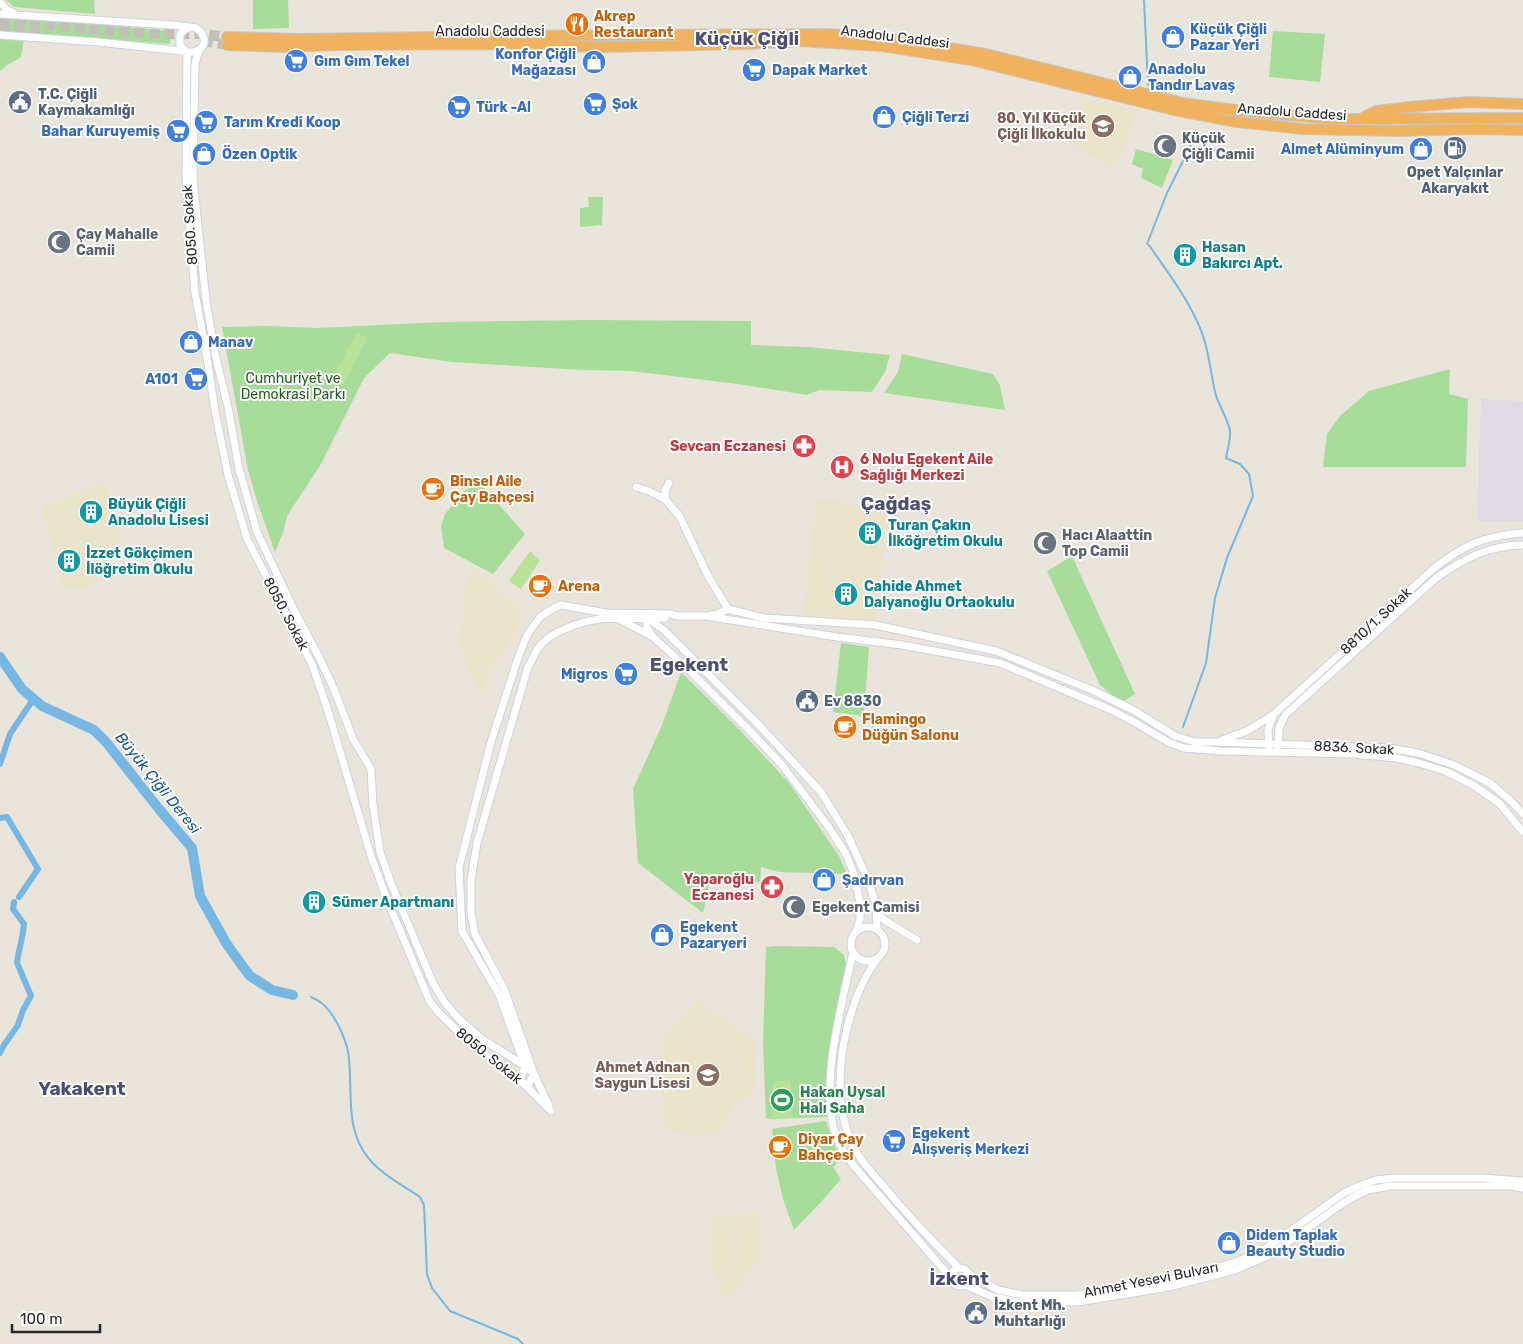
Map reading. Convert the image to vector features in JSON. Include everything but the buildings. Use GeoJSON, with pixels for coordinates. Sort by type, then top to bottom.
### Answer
{"type":"FeatureCollection","features":[{"type":"Feature","properties":{"kind":"highway","name":"Anadolu Caddesi"},"geometry":{"type":"LineString","coordinates":[[1523,118],[1334,119],[1242,111],[1183,102],[986,54],[880,37],[823,34],[505,36],[227,41],[288,47],[475,44],[603,46],[747,44],[799,41],[882,46],[970,60],[1166,108],[1237,122],[1304,129],[1400,132],[1477,129],[1523,130]]}},
{"type":"Feature","properties":{"kind":"highway"},"geometry":{"type":"LineString","coordinates":[[1361,119],[1376,111],[1394,108],[1469,102],[1523,104]]}},
{"type":"Feature","properties":{"kind":"street"},"geometry":{"type":"LineString","coordinates":[[0,2],[7,10],[19,15]]}},
{"type":"Feature","properties":{"kind":"street"},"geometry":{"type":"LineString","coordinates":[[0,14],[172,24],[199,30],[204,36],[204,44],[195,52],[187,52],[0,34]]}},
{"type":"Feature","properties":{"kind":"street"},"geometry":{"type":"LineString","coordinates":[[187,52],[180,45],[179,39],[182,32],[192,27]]}},
{"type":"Feature","properties":{"kind":"street","name":"8050. Sokak"},"geometry":{"type":"LineString","coordinates":[[187,52],[186,178],[195,293],[228,475],[247,540],[312,664],[371,856],[430,1002],[471,1044],[520,1080],[551,1111],[534,1074],[525,1066],[482,1039],[459,1019],[445,1003],[433,983],[380,852],[371,769],[353,739],[323,666],[256,532],[239,469],[228,407],[215,354],[206,300],[194,179],[195,64],[198,50]]}},
{"type":"Feature","properties":{"kind":"street"},"geometry":{"type":"LineString","coordinates":[[666,500],[665,490],[669,483]]}},
{"type":"Feature","properties":{"kind":"street"},"geometry":{"type":"LineString","coordinates":[[636,487],[666,500],[680,517],[708,576],[728,609],[718,614],[706,616]]}},
{"type":"Feature","properties":{"kind":"street","name":"8810/1. Sokak"},"geometry":{"type":"LineString","coordinates":[[1215,742],[1232,738],[1248,731],[1273,715],[1448,557],[1473,542],[1504,534],[1523,533]]}},
{"type":"Feature","properties":{"kind":"street","name":"8810/1. Sokak"},"geometry":{"type":"LineString","coordinates":[[1278,748],[1279,728],[1285,716],[1436,578],[1454,565],[1489,548],[1523,544]]}},
{"type":"Feature","properties":{"kind":"street"},"geometry":{"type":"LineString","coordinates":[[520,1080],[525,1066],[499,994],[462,931],[459,868],[489,751],[518,658],[527,635],[540,617],[560,605],[606,613],[648,617],[664,630],[758,724],[821,792],[848,836],[869,882],[876,906],[877,929],[884,938],[885,943],[882,954],[864,978],[848,1022],[841,1060],[840,1082],[846,1126],[852,1144],[860,1159],[904,1210],[959,1268],[969,1274],[965,1285]]}},
{"type":"Feature","properties":{"kind":"street","name":"8836. Sokak"},"geometry":{"type":"LineString","coordinates":[[728,609],[764,618],[875,625],[996,651],[1092,690],[1133,710],[1175,736],[1195,742],[1215,742],[1269,748],[1388,748],[1418,754],[1454,765],[1490,783],[1523,814]]}},
{"type":"Feature","properties":{"kind":"street"},"geometry":{"type":"LineString","coordinates":[[527,1087],[534,1074],[505,991],[475,934],[471,914],[471,880],[477,843],[528,668],[538,647],[553,634],[578,622],[604,618],[648,617],[671,614],[677,616],[706,616],[837,637],[902,645],[1000,663],[1109,710],[1170,743],[1184,748],[1222,751],[1269,748],[1268,730],[1273,715]]}},
{"type":"Feature","properties":{"kind":"street"},"geometry":{"type":"LineString","coordinates":[[664,630],[665,622],[677,616]]}},
{"type":"Feature","properties":{"kind":"street"},"geometry":{"type":"LineString","coordinates":[[648,617],[647,628],[653,637]]}},
{"type":"Feature","properties":{"kind":"street"},"geometry":{"type":"LineString","coordinates":[[619,618],[653,637],[749,730],[782,765],[828,826],[846,854],[854,874],[860,903],[860,919],[851,941],[853,952],[835,1038],[830,1082],[830,1103],[835,1133],[842,1149],[867,1181],[957,1286],[965,1285],[993,1297],[1019,1302],[1078,1302],[1234,1270],[1270,1255],[1339,1206],[1368,1190],[1390,1186],[1511,1186],[1523,1188]]}},
{"type":"Feature","properties":{"kind":"street"},"geometry":{"type":"LineString","coordinates":[[1278,748],[1397,758],[1445,771],[1473,785],[1499,804],[1523,832]]}},
{"type":"Feature","properties":{"kind":"street"},"geometry":{"type":"LineString","coordinates":[[877,914],[916,940]]}},
{"type":"Feature","properties":{"kind":"street"},"geometry":{"type":"LineString","coordinates":[[856,931],[866,927],[877,929]]}},
{"type":"Feature","properties":{"kind":"street"},"geometry":{"type":"LineString","coordinates":[[853,952],[861,960],[878,958]]}},
{"type":"Feature","properties":{"kind":"street"},"geometry":{"type":"LineString","coordinates":[[830,1082],[840,1082]]}},
{"type":"Feature","properties":{"kind":"street","name":"Ahmet Yesevi Bulvarı"},"geometry":{"type":"LineString","coordinates":[[969,1274],[998,1290],[1023,1295],[1076,1295],[1169,1283],[1230,1264],[1262,1251],[1344,1193],[1361,1184],[1393,1178],[1481,1178],[1523,1181]]}},
{"type":"Feature","properties":{"kind":"street"},"geometry":{"type":"LineString","coordinates":[[951,1278],[952,1272],[959,1268]]}},
{"type":"Feature","properties":{"kind":"shaded area","name":"80. Yıl Küçük Çiğli İlkokulu"},"geometry":{"type":"Polygon","coordinates":[[[1085,99],[1136,110],[1127,141],[1112,168],[1069,143],[1085,99]]]}},
{"type":"Feature","properties":{"kind":"shaded area"},"geometry":{"type":"Polygon","coordinates":[[[1481,399],[1523,401],[1523,522],[1477,521],[1481,399]]]}},
{"type":"Feature","properties":{"kind":"shaded area"},"geometry":{"type":"Polygon","coordinates":[[[102,481],[122,531],[116,546],[95,561],[90,562],[96,576],[90,587],[84,589],[63,586],[42,506],[57,503],[102,481]]]}},
{"type":"Feature","properties":{"kind":"shaded area"},"geometry":{"type":"Polygon","coordinates":[[[817,499],[888,507],[875,625],[803,620],[817,499]]]}},
{"type":"Feature","properties":{"kind":"shaded area"},"geometry":{"type":"Polygon","coordinates":[[[472,568],[487,578],[524,614],[502,655],[491,665],[483,693],[478,691],[460,647],[465,586],[472,568]]]}},
{"type":"Feature","properties":{"kind":"shaded area","name":"Ahmet Adnan Saygun Lisesi"},"geometry":{"type":"Polygon","coordinates":[[[697,1001],[755,1042],[754,1091],[734,1105],[717,1133],[695,1136],[663,1129],[662,1089],[664,1031],[667,1033],[697,1001]]]}},
{"type":"Feature","properties":{"kind":"shaded area"},"geometry":{"type":"Polygon","coordinates":[[[759,1213],[761,1258],[724,1301],[712,1267],[711,1218],[759,1213]]]}},
{"type":"Feature","properties":{"kind":"green space"},"geometry":{"type":"Polygon","coordinates":[[[6,0],[94,0],[95,14],[14,7],[6,0]]]}},
{"type":"Feature","properties":{"kind":"green space"},"geometry":{"type":"Polygon","coordinates":[[[253,0],[288,0],[289,28],[253,29],[253,0]]]}},
{"type":"Feature","properties":{"kind":"green space"},"geometry":{"type":"Polygon","coordinates":[[[6,17],[171,31],[170,44],[3,32],[3,19],[6,17]]]}},
{"type":"Feature","properties":{"kind":"green space"},"geometry":{"type":"Polygon","coordinates":[[[1273,31],[1325,34],[1320,82],[1269,77],[1273,31]]]}},
{"type":"Feature","properties":{"kind":"green space"},"geometry":{"type":"Polygon","coordinates":[[[0,37],[24,40],[21,57],[0,71],[0,37]]]}},
{"type":"Feature","properties":{"kind":"green space"},"geometry":{"type":"Polygon","coordinates":[[[1136,149],[1173,160],[1162,188],[1141,178],[1143,169],[1132,164],[1136,149]]]}},
{"type":"Feature","properties":{"kind":"green space"},"geometry":{"type":"Polygon","coordinates":[[[588,197],[603,197],[602,225],[580,227],[580,208],[589,207],[588,197]]]}},
{"type":"Feature","properties":{"kind":"green space","name":"Cumhuriyet ve Demokrasi Parkı"},"geometry":{"type":"Polygon","coordinates":[[[589,320],[751,321],[751,345],[807,347],[890,355],[885,372],[872,392],[819,390],[807,395],[738,384],[631,371],[452,362],[390,353],[364,378],[321,464],[287,516],[284,530],[275,552],[248,470],[222,327],[318,328],[442,322],[589,320]]]}},
{"type":"Feature","properties":{"kind":"green space"},"geometry":{"type":"Polygon","coordinates":[[[356,333],[367,338],[343,385],[332,380],[356,333]]]}},
{"type":"Feature","properties":{"kind":"green space"},"geometry":{"type":"Polygon","coordinates":[[[902,354],[993,374],[1000,385],[1005,410],[884,393],[898,372],[902,354]]]}},
{"type":"Feature","properties":{"kind":"green space"},"geometry":{"type":"Polygon","coordinates":[[[1450,369],[1449,394],[1468,399],[1466,467],[1323,467],[1327,434],[1340,416],[1369,391],[1450,369]]]}},
{"type":"Feature","properties":{"kind":"green space"},"geometry":{"type":"Polygon","coordinates":[[[479,482],[525,534],[493,574],[444,548],[441,526],[445,514],[463,492],[479,482]]]}},
{"type":"Feature","properties":{"kind":"green space"},"geometry":{"type":"Polygon","coordinates":[[[530,551],[540,560],[521,589],[509,581],[530,551]]]}},
{"type":"Feature","properties":{"kind":"green space"},"geometry":{"type":"Polygon","coordinates":[[[1072,556],[1135,694],[1124,701],[1113,696],[1100,685],[1047,571],[1072,556]]]}},
{"type":"Feature","properties":{"kind":"green space"},"geometry":{"type":"Polygon","coordinates":[[[841,643],[869,647],[864,716],[833,712],[841,643]]]}},
{"type":"Feature","properties":{"kind":"green space"},"geometry":{"type":"Polygon","coordinates":[[[681,672],[737,727],[790,784],[839,856],[847,874],[779,872],[761,867],[760,882],[710,880],[703,913],[638,863],[633,789],[662,725],[681,672]]]}},
{"type":"Feature","properties":{"kind":"green space"},"geometry":{"type":"Polygon","coordinates":[[[766,947],[834,947],[844,955],[846,965],[828,1055],[825,1094],[828,1117],[766,1118],[763,1043],[766,947]]]}},
{"type":"Feature","properties":{"kind":"green space","name":"Hakan Uysal Halı Saha"},"geometry":{"type":"Polygon","coordinates":[[[791,1080],[792,1118],[771,1119],[773,1082],[791,1080]]]}},
{"type":"Feature","properties":{"kind":"green space"},"geometry":{"type":"Polygon","coordinates":[[[826,1121],[833,1143],[842,1159],[833,1167],[841,1179],[794,1230],[783,1199],[776,1169],[772,1129],[826,1121]]]}},
{"type":"Feature","properties":{"kind":"waterway"},"geometry":{"type":"LineString","coordinates":[[1144,0],[1148,85]]}},
{"type":"Feature","properties":{"kind":"waterway"},"geometry":{"type":"LineString","coordinates":[[1147,244],[1167,193],[1194,139]]}},
{"type":"Feature","properties":{"kind":"waterway"},"geometry":{"type":"LineString","coordinates":[[1149,245],[1184,296],[1200,328],[1215,392],[1230,431],[1226,458],[1240,464],[1249,474],[1253,496],[1227,558],[1215,598],[1206,663],[1183,727]]}},
{"type":"Feature","properties":{"kind":"waterway","name":"Büyük Çiğli Deresi"},"geometry":{"type":"LineString","coordinates":[[0,657],[22,689],[42,706],[94,730],[106,742],[192,848],[200,896],[226,943],[241,964],[250,976],[272,990],[293,995]]}},
{"type":"Feature","properties":{"kind":"waterway"},"geometry":{"type":"LineString","coordinates":[[0,764],[10,734],[34,698]]}},
{"type":"Feature","properties":{"kind":"waterway"},"geometry":{"type":"LineString","coordinates":[[0,818],[7,817],[38,869],[19,897]]}},
{"type":"Feature","properties":{"kind":"waterway"},"geometry":{"type":"LineString","coordinates":[[14,902],[13,909],[24,924],[17,962]]}},
{"type":"Feature","properties":{"kind":"waterway"},"geometry":{"type":"LineString","coordinates":[[0,1053],[18,1025],[23,1010],[31,996],[18,965]]}},
{"type":"Feature","properties":{"kind":"waterway","name":"Büyük Çiğli Deresi"},"geometry":{"type":"LineString","coordinates":[[311,997],[326,1007],[338,1024],[348,1051],[351,1111],[360,1145],[371,1162],[395,1181],[420,1197],[424,1205],[427,1274],[432,1288],[450,1311],[518,1339],[523,1344]]}},
{"type":"Feature","properties":{"kind":"tunnel"},"geometry":{"type":"LineString","coordinates":[[0,21],[153,34],[204,34],[227,37]]}},
{"type":"Feature","properties":{"kind":"tunnel"},"geometry":{"type":"LineString","coordinates":[[0,31],[46,32]]}},
{"type":"Feature","properties":{"kind":"tunnel"},"geometry":{"type":"LineString","coordinates":[[203,41],[227,45]]}},
{"type":"Feature","properties":{"kind":"place","name":"Akrep Restaurant"},"geometry":{"type":"Point","coordinates":[577,24]}},
{"type":"Feature","properties":{"kind":"place","name":"Küçük Çiğli Pazar Yeri"},"geometry":{"type":"Point","coordinates":[1173,37]}},
{"type":"Feature","properties":{"kind":"place","name":"Gım Gım Tekel"},"geometry":{"type":"Point","coordinates":[296,61]}},
{"type":"Feature","properties":{"kind":"place","name":"Konfor Çiğli Mağazası"},"geometry":{"type":"Point","coordinates":[594,62]}},
{"type":"Feature","properties":{"kind":"place","name":"Dapak Market"},"geometry":{"type":"Point","coordinates":[754,70]}},
{"type":"Feature","properties":{"kind":"place","name":"Anadolu Tandır Lavaş"},"geometry":{"type":"Point","coordinates":[1130,77]}},
{"type":"Feature","properties":{"kind":"place","name":"T.C. Çiğli Kaymakamlığı"},"geometry":{"type":"Point","coordinates":[20,102]}},
{"type":"Feature","properties":{"kind":"place","name":"Şok"},"geometry":{"type":"Point","coordinates":[595,104]}},
{"type":"Feature","properties":{"kind":"place","name":"Türk -Al"},"geometry":{"type":"Point","coordinates":[459,107]}},
{"type":"Feature","properties":{"kind":"place","name":"Çiğli Terzi"},"geometry":{"type":"Point","coordinates":[884,117]}},
{"type":"Feature","properties":{"kind":"place","name":"Tarım Kredi Koop"},"geometry":{"type":"Point","coordinates":[206,122]}},
{"type":"Feature","properties":{"kind":"place","name":"80. Yıl Küçük Çiğli İlkokulu"},"geometry":{"type":"Point","coordinates":[1103,126]}},
{"type":"Feature","properties":{"kind":"place","name":"Bahar Kuruyemiş"},"geometry":{"type":"Point","coordinates":[178,131]}},
{"type":"Feature","properties":{"kind":"place","name":"Küçük Çiğli Camii"},"geometry":{"type":"Point","coordinates":[1165,146]}},
{"type":"Feature","properties":{"kind":"place","name":"Opet Yalçınlar Akaryakıt"},"geometry":{"type":"Point","coordinates":[1455,148]}},
{"type":"Feature","properties":{"kind":"place","name":"Almet Alüminyum"},"geometry":{"type":"Point","coordinates":[1421,149]}},
{"type":"Feature","properties":{"kind":"place","name":"Özen Optik"},"geometry":{"type":"Point","coordinates":[204,154]}},
{"type":"Feature","properties":{"kind":"place","name":"Çay Mahalle Camii"},"geometry":{"type":"Point","coordinates":[59,242]}},
{"type":"Feature","properties":{"kind":"place","name":"Hasan Bakırcı Apt."},"geometry":{"type":"Point","coordinates":[1185,255]}},
{"type":"Feature","properties":{"kind":"place","name":"Manav"},"geometry":{"type":"Point","coordinates":[191,342]}},
{"type":"Feature","properties":{"kind":"place","name":"A101"},"geometry":{"type":"Point","coordinates":[196,379]}},
{"type":"Feature","properties":{"kind":"place","name":"Sevcan Eczanesi"},"geometry":{"type":"Point","coordinates":[804,446]}},
{"type":"Feature","properties":{"kind":"place","name":"6 Nolu Egekent Aile Sağlığı Merkezi"},"geometry":{"type":"Point","coordinates":[842,467]}},
{"type":"Feature","properties":{"kind":"place","name":"Binsel Aile Çay Bahçesi"},"geometry":{"type":"Point","coordinates":[433,489]}},
{"type":"Feature","properties":{"kind":"place","name":"Büyük Çiğli Anadolu Lisesi"},"geometry":{"type":"Point","coordinates":[91,512]}},
{"type":"Feature","properties":{"kind":"place","name":"Turan Çakın İlköğretim Okulu"},"geometry":{"type":"Point","coordinates":[870,533]}},
{"type":"Feature","properties":{"kind":"place","name":"Hacı Alaattin Top Camii"},"geometry":{"type":"Point","coordinates":[1045,543]}},
{"type":"Feature","properties":{"kind":"place","name":"İzzet Gökçimen İlöğretim Okulu"},"geometry":{"type":"Point","coordinates":[69,561]}},
{"type":"Feature","properties":{"kind":"place","name":"Arena"},"geometry":{"type":"Point","coordinates":[540,586]}},
{"type":"Feature","properties":{"kind":"place","name":"Cahide Ahmet Dalyanoğlu Ortaokulu"},"geometry":{"type":"Point","coordinates":[846,594]}},
{"type":"Feature","properties":{"kind":"place","name":"Migros"},"geometry":{"type":"Point","coordinates":[626,674]}},
{"type":"Feature","properties":{"kind":"place","name":"Ev 8830"},"geometry":{"type":"Point","coordinates":[807,701]}},
{"type":"Feature","properties":{"kind":"place","name":"Flamingo Düğün Salonu"},"geometry":{"type":"Point","coordinates":[845,727]}},
{"type":"Feature","properties":{"kind":"place","name":"Şadırvan"},"geometry":{"type":"Point","coordinates":[824,880]}},
{"type":"Feature","properties":{"kind":"place","name":"Yaparoğlu Eczanesi"},"geometry":{"type":"Point","coordinates":[772,887]}},
{"type":"Feature","properties":{"kind":"place","name":"Sümer Apartmanı"},"geometry":{"type":"Point","coordinates":[314,902]}},
{"type":"Feature","properties":{"kind":"place","name":"Egekent Camisi"},"geometry":{"type":"Point","coordinates":[794,907]}},
{"type":"Feature","properties":{"kind":"place","name":"Egekent Pazaryeri"},"geometry":{"type":"Point","coordinates":[662,935]}},
{"type":"Feature","properties":{"kind":"place","name":"Ahmet Adnan Saygun Lisesi"},"geometry":{"type":"Point","coordinates":[708,1075]}},
{"type":"Feature","properties":{"kind":"place","name":"Hakan Uysal Halı Saha"},"geometry":{"type":"Point","coordinates":[782,1100]}},
{"type":"Feature","properties":{"kind":"place","name":"Egekent Alışveriş Merkezi"},"geometry":{"type":"Point","coordinates":[894,1141]}},
{"type":"Feature","properties":{"kind":"place","name":"Diyar Çay Bahçesi"},"geometry":{"type":"Point","coordinates":[780,1147]}},
{"type":"Feature","properties":{"kind":"place","name":"Didem Taplak Beauty Studio"},"geometry":{"type":"Point","coordinates":[1229,1243]}},
{"type":"Feature","properties":{"kind":"place","name":"İzkent Mh. Muhtarlığı"},"geometry":{"type":"Point","coordinates":[976,1313]}},
{"type":"Feature","properties":{"kind":"district","name":"Küçük Çiğli"},"geometry":{"type":"Point","coordinates":[747,38]}},
{"type":"Feature","properties":{"kind":"district","name":"Çağdaş"},"geometry":{"type":"Point","coordinates":[896,503]}},
{"type":"Feature","properties":{"kind":"district","name":"Egekent"},"geometry":{"type":"Point","coordinates":[689,664]}},
{"type":"Feature","properties":{"kind":"district","name":"Yakakent"},"geometry":{"type":"Point","coordinates":[82,1088]}},
{"type":"Feature","properties":{"kind":"district","name":"İzkent"},"geometry":{"type":"Point","coordinates":[959,1278]}}]}
